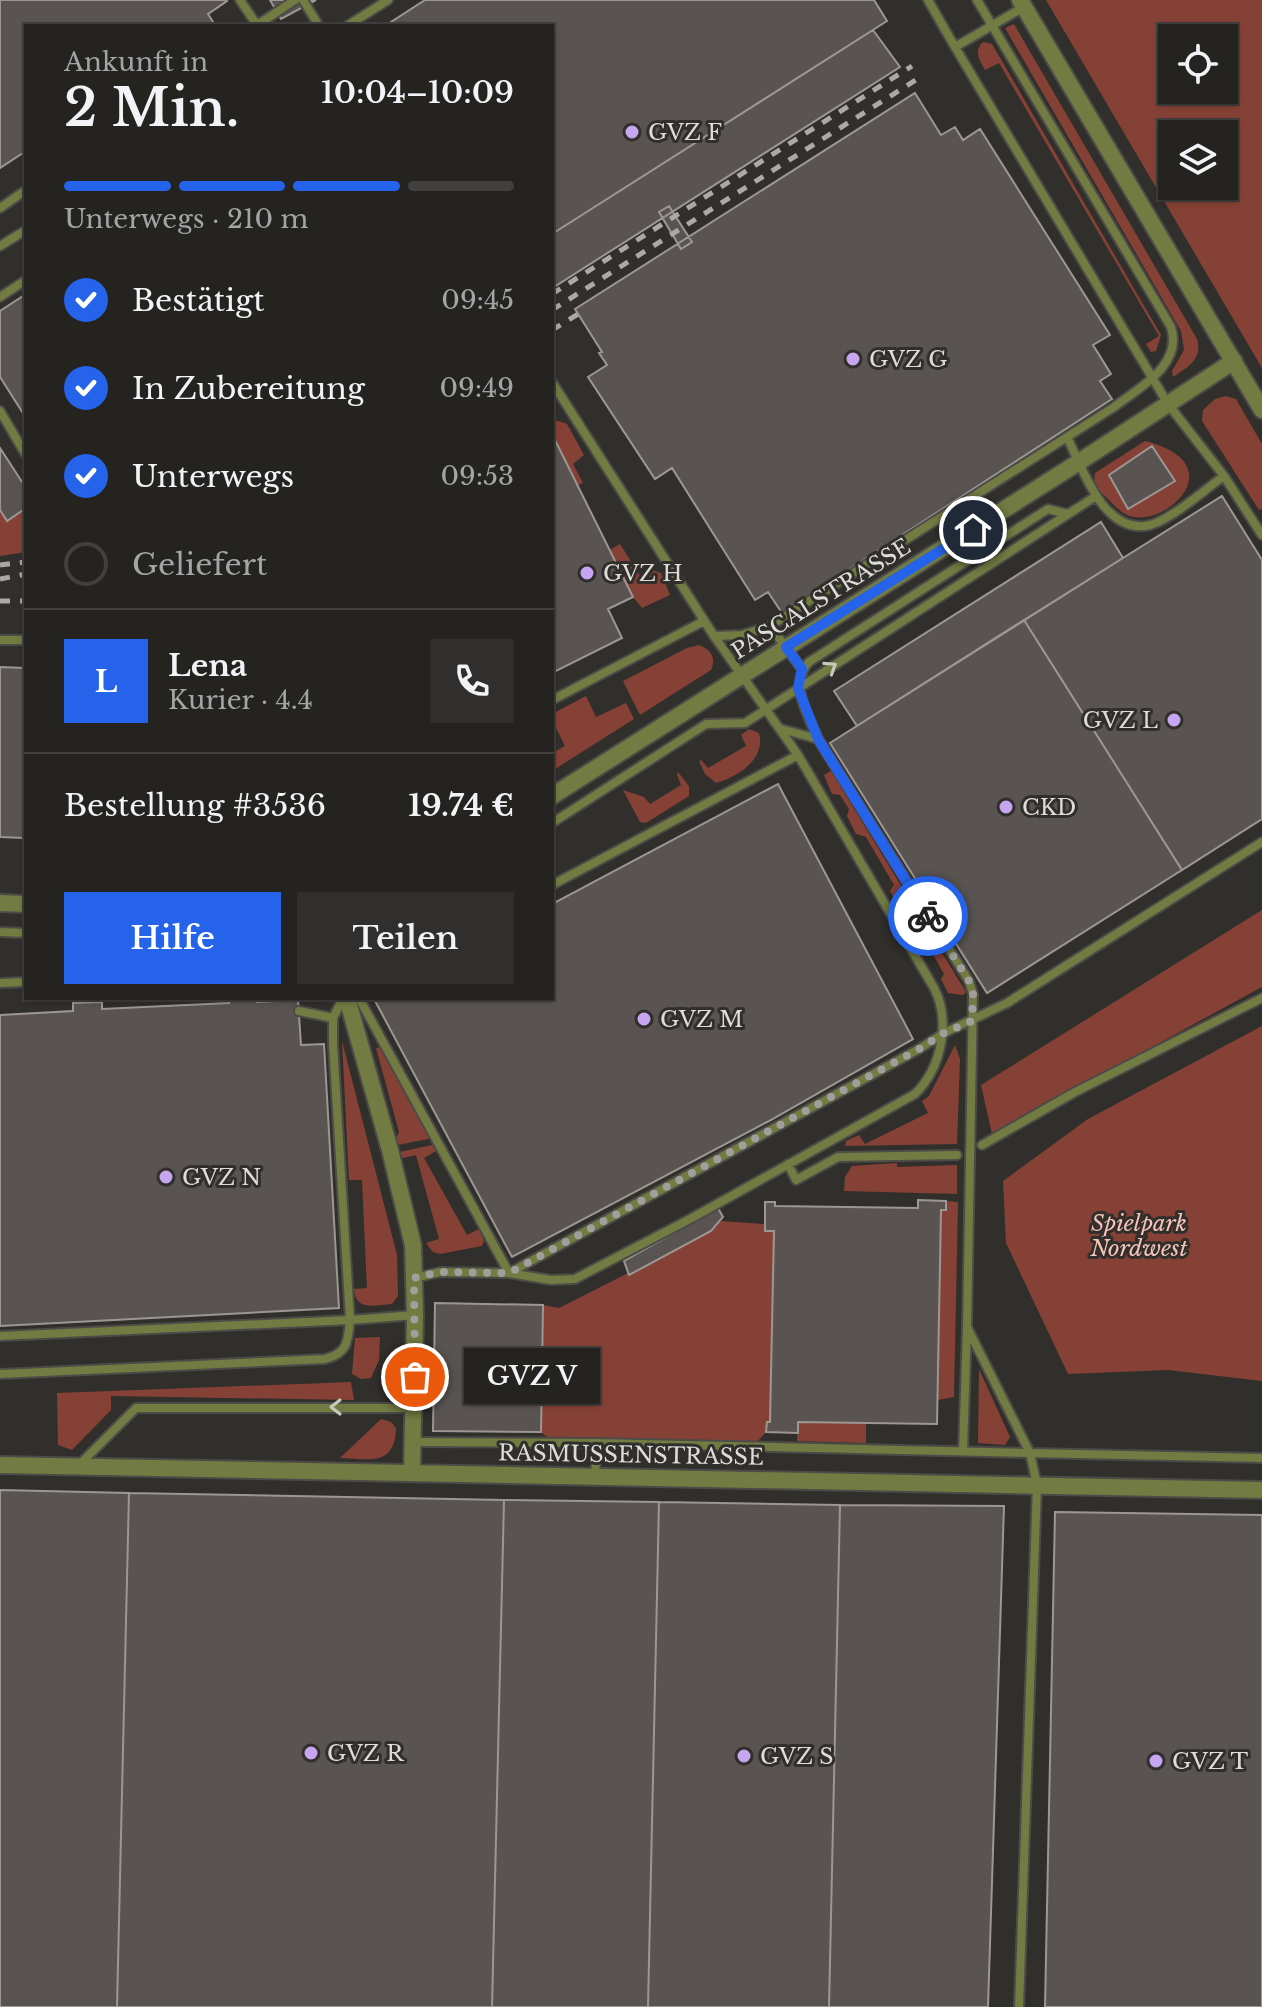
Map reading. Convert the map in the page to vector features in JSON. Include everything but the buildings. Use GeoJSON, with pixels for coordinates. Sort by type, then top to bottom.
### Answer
{"type":"FeatureCollection","features":[{"type":"Feature","properties":{"kind":"street"},"geometry":{"type":"LineString","coordinates":[[1022,4],[1262,410]]}},
{"type":"Feature","properties":{"kind":"street","name":"PASCALSTRASSE"},"geometry":{"type":"LineString","coordinates":[[554,795],[1234,361]]}},
{"type":"Feature","properties":{"kind":"street"},"geometry":{"type":"LineString","coordinates":[[0,903],[24,904]]}},
{"type":"Feature","properties":{"kind":"street"},"geometry":{"type":"LineString","coordinates":[[346,1000],[413,1245],[412,1472]]}},
{"type":"Feature","properties":{"kind":"street","name":"RASMUSSENSTRASSE"},"geometry":{"type":"LineString","coordinates":[[0,1465],[1262,1490]]}},
{"type":"Feature","properties":{"kind":"lane"},"geometry":{"type":"LineString","coordinates":[[240,0],[256,24]]}},
{"type":"Feature","properties":{"kind":"lane"},"geometry":{"type":"LineString","coordinates":[[260,24],[295,0]]}},
{"type":"Feature","properties":{"kind":"lane"},"geometry":{"type":"LineString","coordinates":[[303,0],[318,24]]}},
{"type":"Feature","properties":{"kind":"lane"},"geometry":{"type":"LineString","coordinates":[[350,24],[388,0]]}},
{"type":"Feature","properties":{"kind":"lane"},"geometry":{"type":"LineString","coordinates":[[928,0],[1168,404],[1224,476],[1262,535]]}},
{"type":"Feature","properties":{"kind":"lane"},"geometry":{"type":"LineString","coordinates":[[714,636],[742,635],[770,626],[1114,407],[1152,377],[1168,361],[1173,350],[1175,339],[1171,327],[977,0]]}},
{"type":"Feature","properties":{"kind":"lane"},"geometry":{"type":"LineString","coordinates":[[955,47],[1022,4]]}},
{"type":"Feature","properties":{"kind":"lane"},"geometry":{"type":"LineString","coordinates":[[0,208],[24,191]]}},
{"type":"Feature","properties":{"kind":"lane"},"geometry":{"type":"LineString","coordinates":[[0,246],[24,231]]}},
{"type":"Feature","properties":{"kind":"lane"},"geometry":{"type":"LineString","coordinates":[[0,297],[24,281]]}},
{"type":"Feature","properties":{"kind":"lane"},"geometry":{"type":"LineString","coordinates":[[414,1278],[440,1272],[509,1273],[551,1280],[575,1279],[915,1094],[932,1068],[944,1033],[940,1000],[798,755],[704,621],[554,385]]}},
{"type":"Feature","properties":{"kind":"lane"},"geometry":{"type":"LineString","coordinates":[[0,411],[24,452]]}},
{"type":"Feature","properties":{"kind":"lane"},"geometry":{"type":"LineString","coordinates":[[1067,437],[1096,496],[1109,513],[1127,525],[1146,527],[1163,519],[1224,476]]}},
{"type":"Feature","properties":{"kind":"lane"},"geometry":{"type":"LineString","coordinates":[[554,822],[706,724],[745,723],[1096,496]]}},
{"type":"Feature","properties":{"kind":"lane"},"geometry":{"type":"LineString","coordinates":[[963,1451],[973,994],[969,981],[818,739],[798,688],[802,669],[809,662],[1048,509],[1068,514]]}},
{"type":"Feature","properties":{"kind":"lane"},"geometry":{"type":"LineString","coordinates":[[554,699],[704,621]]}},
{"type":"Feature","properties":{"kind":"lane"},"geometry":{"type":"LineString","coordinates":[[770,626],[802,669]]}},
{"type":"Feature","properties":{"kind":"lane"},"geometry":{"type":"LineString","coordinates":[[0,640],[24,640]]}},
{"type":"Feature","properties":{"kind":"lane"},"geometry":{"type":"LineString","coordinates":[[779,728],[818,739]]}},
{"type":"Feature","properties":{"kind":"lane"},"geometry":{"type":"LineString","coordinates":[[554,884],[798,755]]}},
{"type":"Feature","properties":{"kind":"lane"},"geometry":{"type":"LineString","coordinates":[[509,1273],[944,1033],[1007,1003],[1262,842]]}},
{"type":"Feature","properties":{"kind":"lane"},"geometry":{"type":"LineString","coordinates":[[0,932],[24,933]]}},
{"type":"Feature","properties":{"kind":"lane"},"geometry":{"type":"LineString","coordinates":[[0,983],[24,982]]}},
{"type":"Feature","properties":{"kind":"lane"},"geometry":{"type":"LineString","coordinates":[[982,1145],[1075,1092],[1262,998]]}},
{"type":"Feature","properties":{"kind":"lane"},"geometry":{"type":"LineString","coordinates":[[0,1374],[325,1359],[340,1354],[347,1346],[350,1320],[333,1018],[344,1000]]}},
{"type":"Feature","properties":{"kind":"lane"},"geometry":{"type":"LineString","coordinates":[[360,1000],[509,1273]]}},
{"type":"Feature","properties":{"kind":"lane"},"geometry":{"type":"LineString","coordinates":[[299,1011],[333,1018]]}},
{"type":"Feature","properties":{"kind":"lane"},"geometry":{"type":"LineString","coordinates":[[830,1141],[838,1157]]}},
{"type":"Feature","properties":{"kind":"lane"},"geometry":{"type":"LineString","coordinates":[[788,1164],[796,1180],[838,1157],[957,1155]]}},
{"type":"Feature","properties":{"kind":"lane"},"geometry":{"type":"LineString","coordinates":[[0,1336],[415,1315]]}},
{"type":"Feature","properties":{"kind":"lane"},"geometry":{"type":"LineString","coordinates":[[967,1327],[1030,1453],[1037,1485],[1019,2007]]}},
{"type":"Feature","properties":{"kind":"lane"},"geometry":{"type":"LineString","coordinates":[[77,1466],[136,1408],[414,1408]]}},
{"type":"Feature","properties":{"kind":"lane"},"geometry":{"type":"LineString","coordinates":[[413,1442],[597,1443],[1262,1458]]}},
{"type":"Feature","properties":{"kind":"lane"},"geometry":{"type":"LineString","coordinates":[[595,1477],[597,1443]]}},
{"type":"Feature","properties":{"kind":"green space"},"geometry":{"type":"Polygon","coordinates":[[[1046,0],[1262,0],[1262,368],[1163,200],[1238,200],[1238,120],[1158,120],[1158,191],[1046,0]]]}},
{"type":"Feature","properties":{"kind":"green space"},"geometry":{"type":"Polygon","coordinates":[[[1014,24],[1197,339],[1196,357],[1173,377],[1172,371],[1184,350],[1181,331],[1005,28],[1014,24]]]}},
{"type":"Feature","properties":{"kind":"green space"},"geometry":{"type":"Polygon","coordinates":[[[983,42],[992,44],[1161,335],[1156,351],[1151,352],[1146,344],[1159,336],[999,63],[985,70],[978,53],[983,42]]]}},
{"type":"Feature","properties":{"kind":"green space"},"geometry":{"type":"Polygon","coordinates":[[[1226,396],[1236,399],[1262,444],[1262,509],[1259,510],[1202,421],[1203,410],[1215,399],[1226,396]]]}},
{"type":"Feature","properties":{"kind":"green space"},"geometry":{"type":"Polygon","coordinates":[[[554,421],[567,424],[584,455],[573,464],[583,483],[578,485],[555,440],[554,421]]]}},
{"type":"Feature","properties":{"kind":"green space"},"geometry":{"type":"Polygon","coordinates":[[[1145,441],[1172,451],[1186,465],[1189,479],[1184,493],[1173,505],[1142,517],[1127,515],[1100,490],[1094,477],[1095,473],[1145,441]]]}},
{"type":"Feature","properties":{"kind":"green space"},"geometry":{"type":"Polygon","coordinates":[[[24,509],[24,552],[0,556],[0,510],[7,521],[24,509]]]}},
{"type":"Feature","properties":{"kind":"green space"},"geometry":{"type":"Polygon","coordinates":[[[620,544],[640,576],[652,570],[661,573],[670,595],[642,608],[633,597],[610,550],[620,544]]]}},
{"type":"Feature","properties":{"kind":"green space"},"geometry":{"type":"Polygon","coordinates":[[[699,645],[712,655],[711,670],[640,715],[623,681],[687,648],[699,645]]]}},
{"type":"Feature","properties":{"kind":"green space"},"geometry":{"type":"Polygon","coordinates":[[[586,696],[596,717],[626,703],[634,719],[554,770],[554,752],[565,746],[554,728],[554,713],[586,696]]]}},
{"type":"Feature","properties":{"kind":"green space"},"geometry":{"type":"Polygon","coordinates":[[[749,729],[759,733],[760,742],[754,759],[741,771],[716,783],[705,774],[699,761],[708,768],[746,746],[741,735],[749,729]]]}},
{"type":"Feature","properties":{"kind":"green space"},"geometry":{"type":"Polygon","coordinates":[[[831,771],[966,992],[963,995],[948,993],[941,979],[944,974],[909,912],[900,909],[890,891],[894,885],[866,837],[856,834],[847,816],[849,809],[840,795],[832,794],[824,775],[831,771]]]}},
{"type":"Feature","properties":{"kind":"green space"},"geometry":{"type":"Polygon","coordinates":[[[678,772],[689,786],[689,796],[646,823],[640,822],[623,790],[644,797],[650,804],[681,785],[678,772]]]}},
{"type":"Feature","properties":{"kind":"green space"},"geometry":{"type":"Polygon","coordinates":[[[1262,910],[1262,987],[992,1134],[981,1085],[1262,910]]]}},
{"type":"Feature","properties":{"kind":"green space","name":"Spielpark Nordwest"},"geometry":{"type":"Polygon","coordinates":[[[1262,1026],[1262,1381],[1168,1370],[1068,1374],[1006,1243],[1003,1181],[1088,1119],[1262,1026]]]}},
{"type":"Feature","properties":{"kind":"green space"},"geometry":{"type":"Polygon","coordinates":[[[342,1041],[397,1255],[398,1296],[392,1304],[367,1306],[358,1301],[354,1289],[367,1288],[362,1180],[349,1180],[342,1041]]]}},
{"type":"Feature","properties":{"kind":"green space"},"geometry":{"type":"Polygon","coordinates":[[[955,1045],[960,1059],[957,1144],[845,1146],[846,1141],[859,1135],[865,1144],[928,1113],[922,1101],[929,1096],[955,1045]]]}},
{"type":"Feature","properties":{"kind":"green space"},"geometry":{"type":"Polygon","coordinates":[[[380,1047],[423,1126],[427,1127],[433,1138],[398,1145],[396,1138],[399,1132],[376,1048],[380,1047]]]}},
{"type":"Feature","properties":{"kind":"green space"},"geometry":{"type":"Polygon","coordinates":[[[436,1144],[436,1151],[424,1158],[467,1235],[479,1229],[484,1241],[482,1246],[440,1254],[433,1252],[426,1243],[439,1239],[416,1155],[403,1158],[400,1152],[436,1144]]]}},
{"type":"Feature","properties":{"kind":"green space"},"geometry":{"type":"Polygon","coordinates":[[[897,1163],[897,1167],[957,1165],[957,1194],[844,1191],[845,1177],[852,1166],[897,1163]]]}},
{"type":"Feature","properties":{"kind":"green space"},"geometry":{"type":"Polygon","coordinates":[[[946,1201],[958,1202],[954,1397],[938,1400],[941,1210],[946,1210],[946,1201]]]}},
{"type":"Feature","properties":{"kind":"green space"},"geometry":{"type":"Polygon","coordinates":[[[720,1221],[765,1224],[765,1231],[774,1231],[770,1422],[767,1422],[766,1432],[757,1442],[548,1438],[541,1432],[543,1305],[559,1308],[711,1231],[720,1221]]]}},
{"type":"Feature","properties":{"kind":"green space"},"geometry":{"type":"Polygon","coordinates":[[[380,1337],[379,1360],[371,1378],[361,1379],[352,1374],[355,1338],[380,1337]]]}},
{"type":"Feature","properties":{"kind":"green space"},"geometry":{"type":"Polygon","coordinates":[[[979,1369],[1010,1437],[1005,1445],[978,1443],[979,1369]]]}},
{"type":"Feature","properties":{"kind":"green space"},"geometry":{"type":"Polygon","coordinates":[[[351,1382],[354,1400],[111,1396],[111,1410],[72,1450],[58,1445],[57,1393],[351,1382]]]}},
{"type":"Feature","properties":{"kind":"green space"},"geometry":{"type":"Polygon","coordinates":[[[381,1419],[391,1422],[396,1428],[391,1449],[385,1455],[370,1459],[340,1458],[381,1419]]]}},
{"type":"Feature","properties":{"kind":"green space"},"geometry":{"type":"Polygon","coordinates":[[[798,1422],[866,1423],[866,1443],[797,1441],[798,1422]]]}},
{"type":"Feature","properties":{"kind":"railway"},"geometry":{"type":"LineString","coordinates":[[554,293],[912,66]]}},
{"type":"Feature","properties":{"kind":"railway"},"geometry":{"type":"LineString","coordinates":[[554,309],[919,78]]}},
{"type":"Feature","properties":{"kind":"railway"},"geometry":{"type":"LineString","coordinates":[[554,329],[578,314]]}},
{"type":"Feature","properties":{"kind":"railway"},"geometry":{"type":"LineString","coordinates":[[0,565],[24,562]]}},
{"type":"Feature","properties":{"kind":"railway"},"geometry":{"type":"LineString","coordinates":[[0,579],[24,574]]}},
{"type":"Feature","properties":{"kind":"railway"},"geometry":{"type":"LineString","coordinates":[[0,601],[24,601]]}},
{"type":"Feature","properties":{"kind":"way so far"},"geometry":{"type":"LineString","coordinates":[[415,1377],[414,1278],[440,1272],[509,1273],[944,1033],[972,1021],[973,994],[969,981],[928,916]]}},
{"type":"Feature","properties":{"kind":"place","name":"GVZ F"},"geometry":{"type":"Point","coordinates":[632,132]}},
{"type":"Feature","properties":{"kind":"place","name":"GVZ G"},"geometry":{"type":"Point","coordinates":[853,359]}},
{"type":"Feature","properties":{"kind":"place","name":"GVZ H"},"geometry":{"type":"Point","coordinates":[587,573]}},
{"type":"Feature","properties":{"kind":"place","name":"GVZ L"},"geometry":{"type":"Point","coordinates":[1174,720]}},
{"type":"Feature","properties":{"kind":"place","name":"CKD"},"geometry":{"type":"Point","coordinates":[1006,807]}},
{"type":"Feature","properties":{"kind":"place","name":"GVZ M"},"geometry":{"type":"Point","coordinates":[644,1019]}},
{"type":"Feature","properties":{"kind":"place","name":"GVZ N"},"geometry":{"type":"Point","coordinates":[166,1177]}},
{"type":"Feature","properties":{"kind":"place","name":"GVZ V"},"geometry":{"type":"Point","coordinates":[415,1377]}},
{"type":"Feature","properties":{"kind":"place","name":"GVZ R"},"geometry":{"type":"Point","coordinates":[311,1753]}},
{"type":"Feature","properties":{"kind":"place","name":"GVZ S"},"geometry":{"type":"Point","coordinates":[744,1756]}},
{"type":"Feature","properties":{"kind":"place","name":"GVZ T"},"geometry":{"type":"Point","coordinates":[1156,1761]}},
{"type":"Feature","properties":{"kind":"route"},"geometry":{"type":"LineString","coordinates":[[928,916],[818,739],[798,688],[802,669],[786,647],[973,530]]}}]}
